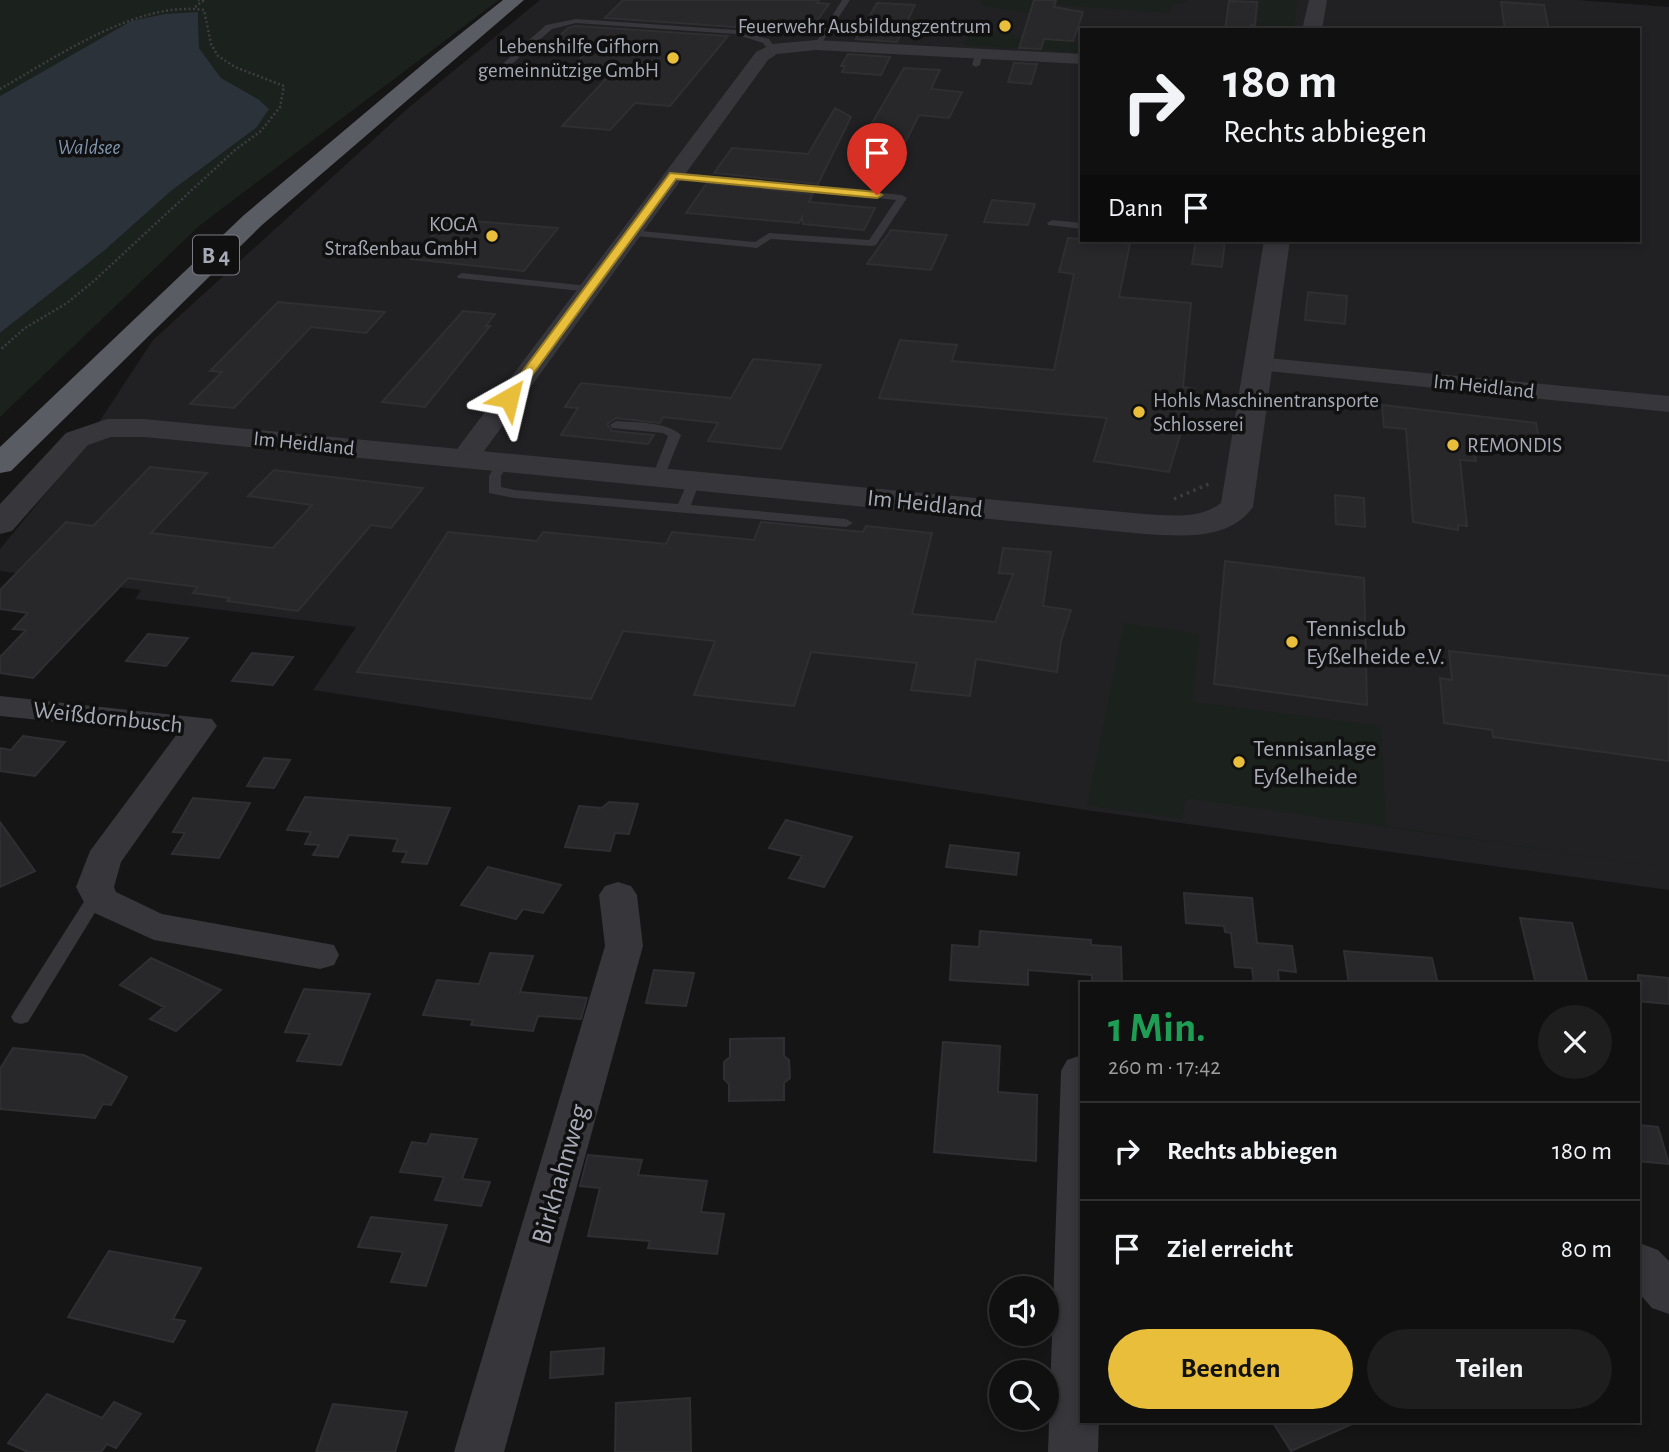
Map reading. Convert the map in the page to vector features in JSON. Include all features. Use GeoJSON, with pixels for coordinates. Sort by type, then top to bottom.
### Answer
{"type":"FeatureCollection","features":[{"type":"Feature","properties":{"kind":"highway","name":"B 4"},"geometry":{"type":"LineString","coordinates":[[0,436],[260,196],[494,0]]}},
{"type":"Feature","properties":{"kind":"highway","name":"B 4"},"geometry":{"type":"LineString","coordinates":[[0,464],[253,220],[442,58],[515,0]]}},
{"type":"Feature","properties":{"kind":"street"},"geometry":{"type":"LineString","coordinates":[[1312,28],[1318,0]]}},
{"type":"Feature","properties":{"kind":"street"},"geometry":{"type":"LineString","coordinates":[[464,459],[762,56],[772,49],[816,45],[977,59],[1080,59]]}},
{"type":"Feature","properties":{"kind":"street","name":"Im Heidland"},"geometry":{"type":"LineString","coordinates":[[0,524],[78,439],[107,428],[144,428],[657,477],[688,495],[1144,524],[1187,526],[1218,521],[1237,507],[1277,242]]}},
{"type":"Feature","properties":{"kind":"street","name":"Im Heidland"},"geometry":{"type":"LineString","coordinates":[[1258,364],[1669,404]]}},
{"type":"Feature","properties":{"kind":"street","name":"Weißdornbusch"},"geometry":{"type":"LineString","coordinates":[[0,706],[200,726],[103,860],[95,887],[98,893]]}},
{"type":"Feature","properties":{"kind":"street"},"geometry":{"type":"LineString","coordinates":[[98,893],[101,901],[154,926],[320,955]]}},
{"type":"Feature","properties":{"kind":"street","name":"Birkhahnweg"},"geometry":{"type":"LineString","coordinates":[[480,1452],[624,946],[618,895]]}},
{"type":"Feature","properties":{"kind":"street"},"geometry":{"type":"LineString","coordinates":[[1073,1452],[1080,1156]]}},
{"type":"Feature","properties":{"kind":"lane"},"geometry":{"type":"LineString","coordinates":[[816,45],[846,0]]}},
{"type":"Feature","properties":{"kind":"lane"},"geometry":{"type":"LineString","coordinates":[[494,75],[549,26],[566,22],[736,32],[766,41],[772,49]]}},
{"type":"Feature","properties":{"kind":"lane"},"geometry":{"type":"LineString","coordinates":[[631,233],[757,245],[769,236],[873,243],[902,198],[674,176]]}},
{"type":"Feature","properties":{"kind":"lane"},"geometry":{"type":"LineString","coordinates":[[1052,223],[1080,226]]}},
{"type":"Feature","properties":{"kind":"lane"},"geometry":{"type":"LineString","coordinates":[[462,275],[590,289]]}},
{"type":"Feature","properties":{"kind":"lane"},"geometry":{"type":"LineString","coordinates":[[616,425],[666,430],[675,435],[657,477]]}},
{"type":"Feature","properties":{"kind":"lane"},"geometry":{"type":"LineString","coordinates":[[503,463],[495,476],[494,489],[514,494],[688,495],[846,523]]}},
{"type":"Feature","properties":{"kind":"lane"},"geometry":{"type":"LineString","coordinates":[[21,1017],[98,893]]}},
{"type":"Feature","properties":{"kind":"path"},"geometry":{"type":"LineString","coordinates":[[198,0],[204,1]]}},
{"type":"Feature","properties":{"kind":"path"},"geometry":{"type":"LineString","coordinates":[[194,7],[204,1]]}},
{"type":"Feature","properties":{"kind":"path"},"geometry":{"type":"LineString","coordinates":[[0,89],[119,21],[156,11],[194,7],[204,9],[209,25],[208,36],[218,56],[228,65],[272,77],[284,86],[279,110],[265,129],[235,150],[95,280],[66,303],[25,328],[0,349]]}},
{"type":"Feature","properties":{"kind":"path"},"geometry":{"type":"LineString","coordinates":[[1163,504],[1213,482]]}},
{"type":"Feature","properties":{"kind":"shaded area"},"geometry":{"type":"Polygon","coordinates":[[[0,0],[499,0],[199,226],[0,417],[0,333],[105,250],[171,191],[256,128],[258,99],[221,78],[199,48],[198,13],[164,14],[131,21],[0,96],[0,0]]]}},
{"type":"Feature","properties":{"kind":"shaded area"},"geometry":{"type":"Polygon","coordinates":[[[540,0],[1578,0],[1669,7],[1669,890],[1086,810],[313,690],[356,627],[135,599],[141,590],[0,571],[0,549],[76,457],[153,340],[407,109],[540,0]]]}},
{"type":"Feature","properties":{"kind":"shaded area"},"geometry":{"type":"Polygon","coordinates":[[[983,0],[1190,0],[1171,6],[1170,13],[1033,3],[1029,13],[980,5],[983,0]]]}},
{"type":"Feature","properties":{"kind":"shaded area"},"geometry":{"type":"Polygon","coordinates":[[[1261,0],[1298,0],[1293,28],[1257,28],[1261,0]]]}},
{"type":"Feature","properties":{"kind":"shaded area"},"geometry":{"type":"Polygon","coordinates":[[[971,31],[1015,34],[1015,38],[1080,42],[1080,49],[1079,52],[964,45],[971,31]]]}},
{"type":"Feature","properties":{"kind":"shaded area","name":"Tennisanlage Eyßelheide"},"geometry":{"type":"Polygon","coordinates":[[[1124,623],[1199,634],[1193,702],[1381,726],[1386,826],[1669,868],[1186,798],[1182,819],[1087,805],[1124,623]]]}},
{"type":"Feature","properties":{"kind":"water","name":"Waldsee"},"geometry":{"type":"Polygon","coordinates":[[[198,12],[199,48],[221,78],[258,99],[269,109],[256,128],[171,191],[105,250],[0,333],[0,96],[131,21],[164,14],[198,12]]]}},
{"type":"Feature","properties":{"kind":"building"},"geometry":{"type":"Polygon","coordinates":[[[623,0],[819,0],[817,3],[829,4],[811,29],[605,18],[623,0]]]}},
{"type":"Feature","properties":{"kind":"building"},"geometry":{"type":"Polygon","coordinates":[[[1034,0],[1053,0],[1056,1],[1054,7],[1083,12],[1073,41],[1044,39],[1041,49],[1019,48],[1034,0]]]}},
{"type":"Feature","properties":{"kind":"building"},"geometry":{"type":"Polygon","coordinates":[[[1229,1],[1257,2],[1255,25],[1251,25],[1250,28],[1225,28],[1229,1]]]}},
{"type":"Feature","properties":{"kind":"building"},"geometry":{"type":"Polygon","coordinates":[[[1501,2],[1544,5],[1549,28],[1505,28],[1501,2]]]}},
{"type":"Feature","properties":{"kind":"building"},"geometry":{"type":"Polygon","coordinates":[[[877,3],[915,5],[897,42],[856,39],[877,3]]]}},
{"type":"Feature","properties":{"kind":"building","name":"Lebenshilfe Gifhorn gemeinnützige GmbH"},"geometry":{"type":"Polygon","coordinates":[[[576,26],[728,36],[670,106],[635,103],[610,130],[562,126],[617,67],[575,64],[586,53],[545,50],[568,28],[576,26]]]}},
{"type":"Feature","properties":{"kind":"building"},"geometry":{"type":"Polygon","coordinates":[[[848,54],[890,57],[881,75],[842,72],[845,66],[841,66],[848,54]]]}},
{"type":"Feature","properties":{"kind":"building"},"geometry":{"type":"Polygon","coordinates":[[[1014,63],[1037,64],[1031,84],[1008,82],[1014,63]]]}},
{"type":"Feature","properties":{"kind":"building"},"geometry":{"type":"Polygon","coordinates":[[[904,68],[940,70],[931,89],[962,92],[949,118],[919,115],[906,141],[864,137],[904,68]]]}},
{"type":"Feature","properties":{"kind":"building"},"geometry":{"type":"Polygon","coordinates":[[[835,108],[851,117],[818,184],[714,173],[732,148],[808,154],[835,108]]]}},
{"type":"Feature","properties":{"kind":"building"},"geometry":{"type":"Polygon","coordinates":[[[707,183],[813,194],[809,202],[875,208],[864,230],[803,224],[802,217],[799,223],[686,213],[707,183]]]}},
{"type":"Feature","properties":{"kind":"building"},"geometry":{"type":"Polygon","coordinates":[[[992,200],[1035,204],[1028,225],[984,222],[992,200]]]}},
{"type":"Feature","properties":{"kind":"building"},"geometry":{"type":"Polygon","coordinates":[[[448,219],[558,228],[524,271],[411,259],[448,219]]]}},
{"type":"Feature","properties":{"kind":"building"},"geometry":{"type":"Polygon","coordinates":[[[891,230],[947,235],[931,270],[867,264],[891,230]]]}},
{"type":"Feature","properties":{"kind":"building"},"geometry":{"type":"Polygon","coordinates":[[[1068,238],[1080,239],[1080,242],[1130,244],[1119,297],[1191,303],[1183,387],[1194,389],[1169,472],[1094,461],[1107,418],[879,398],[900,340],[957,345],[952,361],[1054,370],[1074,274],[1059,272],[1068,238]]]}},
{"type":"Feature","properties":{"kind":"building"},"geometry":{"type":"Polygon","coordinates":[[[1196,242],[1225,242],[1222,267],[1192,264],[1196,242]]]}},
{"type":"Feature","properties":{"kind":"building"},"geometry":{"type":"Polygon","coordinates":[[[1308,292],[1347,296],[1345,324],[1305,320],[1308,292]]]}},
{"type":"Feature","properties":{"kind":"building"},"geometry":{"type":"Polygon","coordinates":[[[278,302],[385,312],[366,333],[311,327],[234,408],[190,404],[222,372],[210,371],[278,302]]]}},
{"type":"Feature","properties":{"kind":"building"},"geometry":{"type":"Polygon","coordinates":[[[463,311],[495,314],[486,326],[490,326],[425,407],[382,402],[463,311]]]}},
{"type":"Feature","properties":{"kind":"building"},"geometry":{"type":"Polygon","coordinates":[[[753,359],[821,365],[781,449],[708,441],[718,423],[663,417],[660,423],[616,418],[607,424],[612,431],[654,435],[648,444],[561,435],[578,408],[565,407],[581,383],[731,398],[753,359]]]}},
{"type":"Feature","properties":{"kind":"building","name":"REMONDIS"},"geometry":{"type":"Polygon","coordinates":[[[1382,405],[1536,423],[1541,449],[1498,444],[1499,449],[1474,446],[1476,461],[1460,460],[1467,526],[1458,525],[1458,530],[1413,522],[1406,429],[1384,427],[1382,405]]]}},
{"type":"Feature","properties":{"kind":"building"},"geometry":{"type":"Polygon","coordinates":[[[150,467],[207,473],[151,533],[273,548],[312,505],[248,496],[274,470],[423,488],[391,528],[371,525],[298,611],[227,601],[230,598],[193,593],[198,587],[128,578],[33,678],[0,673],[0,657],[26,630],[13,629],[28,613],[0,609],[0,590],[66,522],[93,526],[150,467]]]}},
{"type":"Feature","properties":{"kind":"building"},"geometry":{"type":"Polygon","coordinates":[[[1335,495],[1364,498],[1365,527],[1336,524],[1335,495]]]}},
{"type":"Feature","properties":{"kind":"building"},"geometry":{"type":"Polygon","coordinates":[[[761,522],[863,532],[866,526],[932,533],[912,614],[995,622],[1013,574],[999,573],[1003,548],[1051,552],[1043,606],[1071,610],[1061,641],[1057,672],[976,659],[970,696],[911,690],[917,663],[811,652],[794,706],[694,695],[715,641],[623,631],[591,699],[357,672],[448,532],[537,541],[543,532],[666,544],[672,532],[754,540],[761,522]]]}},
{"type":"Feature","properties":{"kind":"building","name":"Tennisclub Eyßelheide e.V."},"geometry":{"type":"Polygon","coordinates":[[[1225,561],[1364,578],[1367,705],[1214,684],[1225,561]]]}},
{"type":"Feature","properties":{"kind":"building"},"geometry":{"type":"Polygon","coordinates":[[[148,634],[188,638],[166,666],[126,661],[148,634]]]}},
{"type":"Feature","properties":{"kind":"building"},"geometry":{"type":"Polygon","coordinates":[[[1449,651],[1669,676],[1669,761],[1493,737],[1492,730],[1444,723],[1440,678],[1452,680],[1449,651]]]}},
{"type":"Feature","properties":{"kind":"building"},"geometry":{"type":"Polygon","coordinates":[[[252,653],[293,657],[273,685],[232,681],[252,653]]]}},
{"type":"Feature","properties":{"kind":"building"},"geometry":{"type":"Polygon","coordinates":[[[23,736],[65,742],[35,776],[0,771],[0,748],[11,750],[23,736]]]}},
{"type":"Feature","properties":{"kind":"building"},"geometry":{"type":"Polygon","coordinates":[[[264,758],[290,760],[274,788],[247,786],[264,758]]]}},
{"type":"Feature","properties":{"kind":"building"},"geometry":{"type":"Polygon","coordinates":[[[305,797],[450,808],[427,864],[402,862],[407,852],[393,851],[398,839],[349,835],[338,857],[313,855],[319,845],[305,844],[311,832],[287,830],[305,797]]]}},
{"type":"Feature","properties":{"kind":"building"},"geometry":{"type":"Polygon","coordinates":[[[193,798],[250,803],[219,858],[172,854],[185,833],[173,832],[193,798]]]}},
{"type":"Feature","properties":{"kind":"building"},"geometry":{"type":"Polygon","coordinates":[[[609,802],[638,804],[629,834],[615,833],[610,851],[565,847],[579,806],[602,808],[609,802]]]}},
{"type":"Feature","properties":{"kind":"building"},"geometry":{"type":"Polygon","coordinates":[[[786,820],[852,837],[824,887],[789,878],[802,856],[769,848],[786,820]]]}},
{"type":"Feature","properties":{"kind":"building"},"geometry":{"type":"Polygon","coordinates":[[[0,822],[35,871],[0,887],[0,822]]]}},
{"type":"Feature","properties":{"kind":"building"},"geometry":{"type":"Polygon","coordinates":[[[950,845],[1019,853],[1016,875],[946,867],[950,845]]]}},
{"type":"Feature","properties":{"kind":"building"},"geometry":{"type":"Polygon","coordinates":[[[488,867],[561,885],[543,913],[523,909],[516,919],[461,905],[488,867]]]}},
{"type":"Feature","properties":{"kind":"building"},"geometry":{"type":"Polygon","coordinates":[[[1184,893],[1252,898],[1257,943],[1292,946],[1296,972],[1278,970],[1279,982],[1254,982],[1252,968],[1235,967],[1231,933],[1225,932],[1224,926],[1186,923],[1184,893]]]}},
{"type":"Feature","properties":{"kind":"building"},"geometry":{"type":"Polygon","coordinates":[[[1520,918],[1572,923],[1587,982],[1536,982],[1520,918]]]}},
{"type":"Feature","properties":{"kind":"building"},"geometry":{"type":"Polygon","coordinates":[[[980,931],[1091,940],[1091,945],[1121,947],[1122,982],[1092,982],[1092,975],[1028,970],[1028,985],[950,980],[952,945],[979,947],[980,931]]]}},
{"type":"Feature","properties":{"kind":"building"},"geometry":{"type":"Polygon","coordinates":[[[1344,951],[1432,958],[1438,982],[1349,982],[1344,951]]]}},
{"type":"Feature","properties":{"kind":"building"},"geometry":{"type":"Polygon","coordinates":[[[490,953],[533,956],[520,992],[587,998],[581,1019],[538,1016],[533,1031],[471,1025],[473,1020],[423,1015],[437,980],[479,984],[490,953]]]}},
{"type":"Feature","properties":{"kind":"building"},"geometry":{"type":"Polygon","coordinates":[[[151,958],[221,990],[176,1031],[150,1019],[164,1007],[120,985],[151,958]]]}},
{"type":"Feature","properties":{"kind":"building"},"geometry":{"type":"Polygon","coordinates":[[[654,970],[694,973],[686,1006],[646,1003],[654,970]]]}},
{"type":"Feature","properties":{"kind":"building"},"geometry":{"type":"Polygon","coordinates":[[[1638,975],[1669,978],[1669,1004],[1640,1001],[1638,975]]]}},
{"type":"Feature","properties":{"kind":"building"},"geometry":{"type":"Polygon","coordinates":[[[304,989],[370,994],[341,1065],[297,1061],[310,1034],[285,1032],[304,989]]]}},
{"type":"Feature","properties":{"kind":"building"},"geometry":{"type":"Polygon","coordinates":[[[784,1038],[784,1056],[789,1060],[790,1078],[784,1083],[784,1100],[729,1101],[729,1084],[724,1079],[724,1062],[730,1057],[730,1039],[784,1038]]]}},
{"type":"Feature","properties":{"kind":"building"},"geometry":{"type":"Polygon","coordinates":[[[943,1042],[1000,1046],[998,1092],[1037,1095],[1036,1161],[934,1152],[943,1042]]]}},
{"type":"Feature","properties":{"kind":"building"},"geometry":{"type":"Polygon","coordinates":[[[13,1048],[84,1055],[127,1077],[111,1105],[103,1104],[95,1118],[0,1109],[0,1069],[13,1048]]]}},
{"type":"Feature","properties":{"kind":"building"},"geometry":{"type":"Polygon","coordinates":[[[1640,1125],[1658,1127],[1669,1164],[1640,1161],[1640,1125]]]}},
{"type":"Feature","properties":{"kind":"building"},"geometry":{"type":"Polygon","coordinates":[[[431,1134],[477,1139],[462,1179],[490,1182],[481,1206],[435,1200],[444,1177],[400,1172],[412,1142],[427,1144],[431,1134]]]}},
{"type":"Feature","properties":{"kind":"building"},"geometry":{"type":"Polygon","coordinates":[[[588,1155],[642,1160],[638,1175],[707,1181],[701,1212],[724,1214],[717,1254],[648,1248],[650,1241],[588,1236],[600,1188],[580,1186],[588,1155]]]}},
{"type":"Feature","properties":{"kind":"building"},"geometry":{"type":"Polygon","coordinates":[[[371,1217],[447,1225],[426,1286],[391,1282],[403,1252],[358,1247],[371,1217]]]}},
{"type":"Feature","properties":{"kind":"building"},"geometry":{"type":"Polygon","coordinates":[[[109,1251],[201,1268],[173,1319],[185,1321],[173,1342],[68,1317],[109,1251]]]}},
{"type":"Feature","properties":{"kind":"building"},"geometry":{"type":"Polygon","coordinates":[[[604,1348],[603,1374],[550,1378],[551,1352],[604,1348]]]}},
{"type":"Feature","properties":{"kind":"building"},"geometry":{"type":"Polygon","coordinates":[[[47,1394],[102,1418],[114,1402],[141,1414],[116,1448],[107,1444],[101,1452],[28,1452],[8,1443],[47,1394]]]}},
{"type":"Feature","properties":{"kind":"building"},"geometry":{"type":"Polygon","coordinates":[[[690,1398],[691,1452],[615,1452],[616,1403],[690,1398]]]}},
{"type":"Feature","properties":{"kind":"building"},"geometry":{"type":"Polygon","coordinates":[[[333,1404],[407,1412],[395,1452],[316,1452],[333,1404]]]}},
{"type":"Feature","properties":{"kind":"building"},"geometry":{"type":"Polygon","coordinates":[[[1273,1423],[1354,1423],[1291,1451],[1273,1423]]]}},
{"type":"Feature","properties":{"kind":"place","name":"Feuerwehr Ausbildungzentrum"},"geometry":{"type":"Point","coordinates":[1005,26]}},
{"type":"Feature","properties":{"kind":"place","name":"Lebenshilfe Gifhorn gemeinnützige GmbH"},"geometry":{"type":"Point","coordinates":[673,58]}},
{"type":"Feature","properties":{"kind":"place","name":"KOGA Straßenbau GmbH"},"geometry":{"type":"Point","coordinates":[492,236]}},
{"type":"Feature","properties":{"kind":"place","name":"Hohls Maschinentransporte Schlosserei"},"geometry":{"type":"Point","coordinates":[1139,412]}},
{"type":"Feature","properties":{"kind":"place","name":"REMONDIS"},"geometry":{"type":"Point","coordinates":[1453,445]}},
{"type":"Feature","properties":{"kind":"place","name":"Tennisclub Eyßelheide e.V."},"geometry":{"type":"Point","coordinates":[1292,642]}},
{"type":"Feature","properties":{"kind":"place","name":"Tennisanlage Eyßelheide"},"geometry":{"type":"Point","coordinates":[1239,762]}},
{"type":"Feature","properties":{"kind":"route"},"geometry":{"type":"LineString","coordinates":[[509,398],[674,176],[877,195]]}}]}
